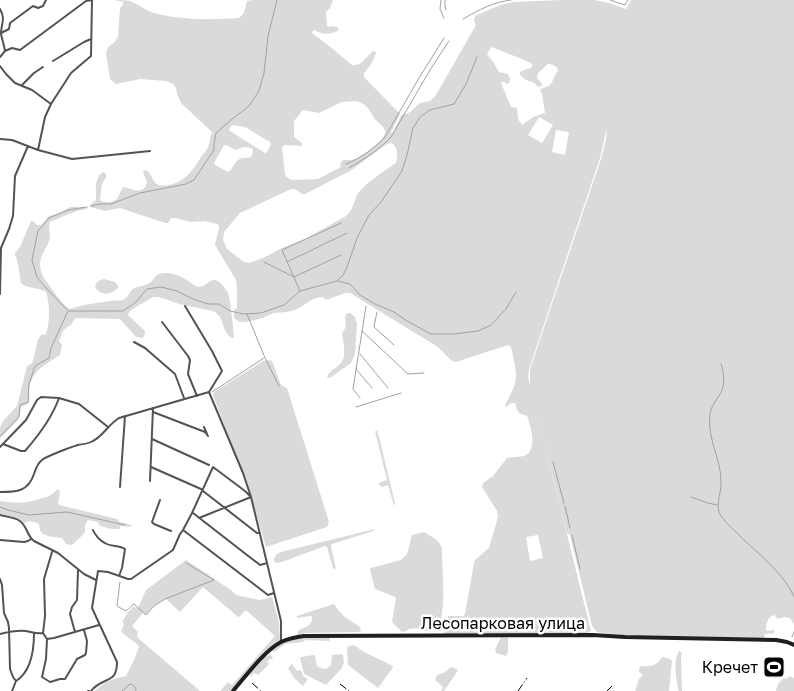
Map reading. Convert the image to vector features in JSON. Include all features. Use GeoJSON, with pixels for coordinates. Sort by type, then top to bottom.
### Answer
{"type":"FeatureCollection","features":[{"type":"Feature","properties":{"kind":"street"},"geometry":{"type":"LineString","coordinates":[[1,33],[9,29],[10,23],[33,6],[38,8],[44,6],[46,0]]}},
{"type":"Feature","properties":{"kind":"street"},"geometry":{"type":"LineString","coordinates":[[0,57],[12,48],[20,50],[86,1],[92,0],[91,56],[71,73],[51,104],[45,117],[38,150]]}},
{"type":"Feature","properties":{"kind":"street"},"geometry":{"type":"LineString","coordinates":[[0,9],[4,20],[1,33],[6,51]]}},
{"type":"Feature","properties":{"kind":"street"},"geometry":{"type":"LineString","coordinates":[[53,61],[91,39]]}},
{"type":"Feature","properties":{"kind":"street"},"geometry":{"type":"LineString","coordinates":[[0,66],[15,83],[32,90],[51,104]]}},
{"type":"Feature","properties":{"kind":"street"},"geometry":{"type":"LineString","coordinates":[[22,85],[42,67]]}},
{"type":"Feature","properties":{"kind":"street"},"geometry":{"type":"LineString","coordinates":[[0,139],[12,140],[38,150],[72,159],[150,151]]}},
{"type":"Feature","properties":{"kind":"street"},"geometry":{"type":"LineString","coordinates":[[0,294],[2,248],[13,216],[15,176],[28,146]]}},
{"type":"Feature","properties":{"kind":"street"},"geometry":{"type":"LineString","coordinates":[[0,492],[14,492],[24,488],[31,482],[36,467],[41,461],[76,445],[92,442],[115,421],[125,416],[210,392],[222,371],[184,306]]}},
{"type":"Feature","properties":{"kind":"street"},"geometry":{"type":"LineString","coordinates":[[162,322],[190,360],[188,374],[197,396]]}},
{"type":"Feature","properties":{"kind":"street"},"geometry":{"type":"LineString","coordinates":[[134,342],[145,348],[175,374],[185,398]]}},
{"type":"Feature","properties":{"kind":"street"},"geometry":{"type":"LineString","coordinates":[[210,392],[251,497],[281,621],[281,642]]}},
{"type":"Feature","properties":{"kind":"street"},"geometry":{"type":"LineString","coordinates":[[0,447],[26,420],[39,398],[68,400],[82,406],[108,427]]}},
{"type":"Feature","properties":{"kind":"street"},"geometry":{"type":"LineString","coordinates":[[3,444],[25,451],[51,417],[59,398]]}},
{"type":"Feature","properties":{"kind":"street"},"geometry":{"type":"LineString","coordinates":[[150,481],[154,408]]}},
{"type":"Feature","properties":{"kind":"street"},"geometry":{"type":"LineString","coordinates":[[154,412],[205,432],[208,436],[204,427]]}},
{"type":"Feature","properties":{"kind":"street"},"geometry":{"type":"LineString","coordinates":[[120,487],[125,416]]}},
{"type":"Feature","properties":{"kind":"street"},"geometry":{"type":"LineString","coordinates":[[152,438],[209,465]]}},
{"type":"Feature","properties":{"kind":"street"},"geometry":{"type":"LineString","coordinates":[[151,467],[202,490],[260,533]]}},
{"type":"Feature","properties":{"kind":"street"},"geometry":{"type":"LineString","coordinates":[[91,691],[102,681],[112,677],[117,671],[117,662],[92,608],[98,571],[128,580],[173,550],[214,467],[251,497]]}},
{"type":"Feature","properties":{"kind":"street"},"geometry":{"type":"LineString","coordinates":[[199,518],[251,497]]}},
{"type":"Feature","properties":{"kind":"street"},"geometry":{"type":"LineString","coordinates":[[160,500],[152,522],[171,531]]}},
{"type":"Feature","properties":{"kind":"street"},"geometry":{"type":"LineString","coordinates":[[192,513],[260,565],[267,563]]}},
{"type":"Feature","properties":{"kind":"street"},"geometry":{"type":"LineString","coordinates":[[0,515],[18,520],[24,526],[31,539],[64,557],[78,570],[96,580]]}},
{"type":"Feature","properties":{"kind":"street"},"geometry":{"type":"LineString","coordinates":[[93,530],[104,543],[125,549],[119,576]]}},
{"type":"Feature","properties":{"kind":"street"},"geometry":{"type":"LineString","coordinates":[[183,530],[268,595],[274,593]]}},
{"type":"Feature","properties":{"kind":"street"},"geometry":{"type":"LineString","coordinates":[[0,540],[24,542],[31,539]]}},
{"type":"Feature","properties":{"kind":"street"},"geometry":{"type":"LineString","coordinates":[[52,550],[43,586],[45,616],[43,633],[47,639],[46,659],[42,677],[50,682],[60,679],[65,680],[77,660],[86,653],[87,641],[84,630]]}},
{"type":"Feature","properties":{"kind":"street"},"geometry":{"type":"LineString","coordinates":[[74,632],[70,614],[77,600],[78,570]]}},
{"type":"Feature","properties":{"kind":"street"},"geometry":{"type":"LineString","coordinates":[[0,579],[4,603],[3,610],[10,632],[10,669],[16,681]]}},
{"type":"Feature","properties":{"kind":"street"},"geometry":{"type":"LineString","coordinates":[[47,639],[99,625]]}},
{"type":"Feature","properties":{"kind":"street"},"geometry":{"type":"LineString","coordinates":[[0,634],[24,630],[43,633]]}},
{"type":"Feature","properties":{"kind":"street"},"geometry":{"type":"LineString","coordinates":[[12,691],[16,681],[23,676],[30,661],[34,633]]}},
{"type":"Feature","properties":{"kind":"street","name":"Лесопарковая улица"},"geometry":{"type":"LineString","coordinates":[[233,691],[264,655],[281,642],[304,636],[593,635],[776,640],[794,645]]}},
{"type":"Feature","properties":{"kind":"shaded area"},"geometry":{"type":"Polygon","coordinates":[[[115,0],[130,1],[150,12],[168,16],[209,19],[239,18],[244,13],[247,1],[252,0],[333,0],[326,12],[327,25],[328,27],[334,26],[339,30],[327,34],[314,30],[312,32],[352,65],[364,61],[373,51],[376,52],[371,64],[364,73],[364,77],[400,114],[391,132],[392,134],[402,114],[409,113],[418,104],[430,101],[436,95],[476,25],[474,21],[475,16],[500,5],[513,2],[594,0],[626,9],[631,0],[794,0],[794,624],[790,618],[778,619],[774,615],[770,617],[766,630],[774,630],[775,632],[765,634],[764,638],[620,635],[597,632],[592,626],[530,385],[530,369],[601,159],[607,128],[600,158],[529,369],[528,377],[591,631],[587,633],[444,634],[448,616],[463,616],[465,614],[475,560],[489,548],[498,517],[497,511],[482,487],[483,483],[493,476],[507,458],[524,456],[531,449],[532,445],[532,434],[527,416],[518,412],[515,403],[511,403],[506,407],[505,405],[513,389],[516,377],[511,347],[508,345],[456,362],[452,361],[438,347],[350,293],[326,300],[323,297],[318,297],[298,309],[274,313],[260,319],[239,322],[234,318],[234,310],[237,308],[236,280],[215,245],[219,228],[218,224],[204,221],[191,222],[175,218],[171,218],[168,223],[165,223],[120,208],[105,211],[90,207],[96,200],[97,181],[103,172],[106,174],[106,177],[102,184],[100,200],[107,202],[117,199],[123,187],[136,190],[144,189],[147,182],[143,172],[145,170],[149,172],[158,185],[169,185],[180,181],[192,171],[207,149],[212,132],[181,103],[173,84],[166,81],[140,79],[116,84],[110,79],[106,53],[108,47],[118,37],[120,8],[123,2],[115,0]],[[492,47],[487,54],[499,72],[508,74],[509,83],[507,84],[503,81],[501,83],[511,107],[517,108],[518,119],[522,125],[533,117],[545,113],[540,90],[551,84],[558,69],[548,64],[538,73],[537,78],[543,85],[538,87],[524,79],[520,74],[520,72],[532,67],[531,63],[492,47]],[[356,101],[342,102],[319,113],[303,110],[294,121],[294,137],[302,143],[302,146],[285,145],[282,147],[285,175],[292,180],[318,179],[341,167],[340,164],[343,160],[355,159],[363,154],[378,143],[385,134],[385,131],[368,108],[356,101]],[[539,117],[528,135],[542,143],[553,125],[539,117]],[[232,125],[229,129],[265,153],[271,144],[245,127],[232,125]],[[556,130],[552,152],[565,155],[569,132],[556,130]],[[392,143],[387,144],[350,171],[305,194],[291,189],[240,213],[224,232],[223,240],[227,249],[244,262],[249,263],[307,238],[346,216],[351,211],[359,192],[396,163],[395,147],[392,143]],[[224,145],[214,163],[228,172],[238,160],[250,157],[253,150],[252,148],[244,147],[235,150],[224,145]],[[538,535],[526,537],[530,561],[543,558],[538,535]]]}},
{"type":"Feature","properties":{"kind":"shaded area"},"geometry":{"type":"Polygon","coordinates":[[[70,207],[88,207],[50,222],[50,237],[40,264],[41,272],[45,279],[61,301],[70,309],[90,304],[123,300],[133,289],[151,282],[158,275],[164,273],[178,275],[197,287],[212,280],[217,280],[228,293],[234,338],[227,334],[220,317],[213,311],[179,304],[159,297],[153,297],[131,310],[128,314],[145,331],[143,338],[136,337],[120,319],[75,318],[71,325],[64,329],[62,333],[59,341],[62,345],[60,355],[44,365],[32,379],[29,403],[21,407],[18,420],[0,439],[0,428],[3,421],[17,406],[27,366],[33,361],[38,339],[41,335],[46,334],[49,319],[46,292],[21,283],[15,253],[20,247],[31,221],[41,225],[49,216],[70,207]]]}},
{"type":"Feature","properties":{"kind":"shaded area"},"geometry":{"type":"Polygon","coordinates":[[[104,279],[115,282],[118,288],[106,294],[100,292],[95,285],[104,279]]]}},
{"type":"Feature","properties":{"kind":"shaded area"},"geometry":{"type":"Polygon","coordinates":[[[347,313],[355,317],[357,324],[355,354],[351,363],[330,378],[327,377],[329,373],[342,362],[344,350],[342,333],[347,313]]]}},
{"type":"Feature","properties":{"kind":"shaded area"},"geometry":{"type":"Polygon","coordinates":[[[263,361],[272,361],[281,385],[287,388],[329,522],[327,527],[266,547],[251,497],[213,395],[214,392],[263,361]]]}},
{"type":"Feature","properties":{"kind":"shaded area"},"geometry":{"type":"Polygon","coordinates":[[[375,431],[378,433],[395,503],[394,506],[388,485],[382,487],[379,485],[379,483],[387,480],[375,431]]]}},
{"type":"Feature","properties":{"kind":"shaded area"},"geometry":{"type":"Polygon","coordinates":[[[57,490],[60,492],[59,505],[117,519],[132,526],[121,526],[119,529],[112,529],[100,526],[98,522],[88,520],[85,532],[72,545],[66,544],[62,538],[43,534],[37,523],[30,521],[24,523],[20,519],[0,514],[0,501],[18,503],[31,501],[49,496],[57,490]]]}},
{"type":"Feature","properties":{"kind":"shaded area"},"geometry":{"type":"Polygon","coordinates":[[[375,529],[332,544],[336,569],[333,568],[327,547],[325,546],[282,562],[277,563],[274,561],[276,555],[281,552],[375,529]]]}},
{"type":"Feature","properties":{"kind":"shaded area"},"geometry":{"type":"Polygon","coordinates":[[[424,532],[438,541],[442,549],[442,614],[440,623],[435,627],[430,626],[429,630],[425,631],[420,628],[402,632],[392,621],[395,597],[375,589],[370,570],[371,568],[401,560],[407,554],[412,535],[424,532]]]}},
{"type":"Feature","properties":{"kind":"shaded area"},"geometry":{"type":"Polygon","coordinates":[[[186,560],[236,595],[260,600],[272,597],[279,622],[280,641],[268,650],[231,691],[220,691],[228,682],[232,685],[275,636],[247,611],[239,617],[237,616],[203,587],[180,612],[165,599],[146,614],[143,613],[132,626],[138,632],[138,638],[200,691],[95,691],[109,681],[126,676],[134,660],[139,647],[121,632],[124,624],[122,622],[128,612],[133,607],[138,608],[146,590],[186,560]]]}},
{"type":"Feature","properties":{"kind":"shaded area"},"geometry":{"type":"Polygon","coordinates":[[[334,604],[345,617],[360,627],[361,631],[297,634],[298,631],[311,623],[312,617],[298,618],[297,616],[334,604]]]}},
{"type":"Feature","properties":{"kind":"shaded area"},"geometry":{"type":"Polygon","coordinates":[[[304,637],[330,639],[329,641],[305,640],[303,642],[285,644],[274,652],[272,651],[282,643],[304,637]]]}},
{"type":"Feature","properties":{"kind":"shaded area"},"geometry":{"type":"Polygon","coordinates":[[[502,637],[508,638],[508,652],[506,656],[496,653],[495,650],[502,637]]]}},
{"type":"Feature","properties":{"kind":"shaded area"},"geometry":{"type":"Polygon","coordinates":[[[354,645],[393,666],[378,688],[348,665],[347,648],[354,645]]]}},
{"type":"Feature","properties":{"kind":"shaded area"},"geometry":{"type":"Polygon","coordinates":[[[679,651],[682,653],[682,691],[678,689],[676,674],[676,659],[679,651]]]}},
{"type":"Feature","properties":{"kind":"shaded area"},"geometry":{"type":"Polygon","coordinates":[[[271,654],[273,659],[267,662],[269,664],[258,675],[254,673],[251,676],[249,675],[265,657],[271,654]]]}},
{"type":"Feature","properties":{"kind":"shaded area"},"geometry":{"type":"Polygon","coordinates":[[[342,654],[344,662],[342,668],[326,685],[304,674],[301,657],[314,655],[317,666],[326,669],[331,665],[332,655],[342,654]]]}},
{"type":"Feature","properties":{"kind":"shaded area"},"geometry":{"type":"Polygon","coordinates":[[[662,657],[672,661],[669,691],[635,691],[639,679],[643,675],[639,672],[639,668],[641,666],[653,665],[662,657]]]}},
{"type":"Feature","properties":{"kind":"shaded area"},"geometry":{"type":"Polygon","coordinates":[[[292,664],[297,671],[301,670],[303,676],[308,679],[303,686],[294,678],[288,668],[292,664]]]}},
{"type":"Feature","properties":{"kind":"shaded area"},"geometry":{"type":"Polygon","coordinates":[[[451,667],[458,670],[444,691],[441,691],[443,687],[435,680],[438,675],[451,667]]]}},
{"type":"Feature","properties":{"kind":"shaded area"},"geometry":{"type":"Polygon","coordinates":[[[789,676],[794,678],[794,691],[776,691],[780,682],[789,676]]]}},
{"type":"Feature","properties":{"kind":"waterway"},"geometry":{"type":"LineString","coordinates":[[91,206],[111,204],[140,193],[186,184],[194,180],[214,150],[216,133],[249,106],[259,91],[264,73],[268,36],[277,0]]}},
{"type":"Feature","properties":{"kind":"waterway"},"geometry":{"type":"LineString","coordinates":[[441,0],[440,9],[444,18]]}},
{"type":"Feature","properties":{"kind":"waterway"},"geometry":{"type":"LineString","coordinates":[[445,0],[446,10]]}},
{"type":"Feature","properties":{"kind":"waterway"},"geometry":{"type":"LineString","coordinates":[[463,19],[486,7],[511,0]]}},
{"type":"Feature","properties":{"kind":"waterway"},"geometry":{"type":"LineString","coordinates":[[610,0],[625,5],[628,0]]}},
{"type":"Feature","properties":{"kind":"waterway"},"geometry":{"type":"LineString","coordinates":[[346,164],[367,153],[385,137],[444,38]]}},
{"type":"Feature","properties":{"kind":"waterway"},"geometry":{"type":"LineString","coordinates":[[349,168],[366,158],[391,137],[449,41]]}},
{"type":"Feature","properties":{"kind":"waterway"},"geometry":{"type":"LineString","coordinates":[[0,436],[19,417],[20,405],[28,402],[29,384],[35,366],[49,358],[51,348],[68,311],[123,311],[136,302],[147,289],[161,287],[177,291],[208,304],[219,304],[230,311],[243,314],[261,313],[284,305],[300,291],[337,281],[347,267],[357,238],[369,215],[381,202],[402,171],[413,128],[420,117],[430,110],[454,104],[466,84],[477,57]]}},
{"type":"Feature","properties":{"kind":"waterway"},"geometry":{"type":"LineString","coordinates":[[67,310],[37,277],[32,260],[38,231],[49,218],[68,210],[87,207]]}},
{"type":"Feature","properties":{"kind":"waterway"},"geometry":{"type":"LineString","coordinates":[[300,291],[282,250],[341,223]]}},
{"type":"Feature","properties":{"kind":"waterway"},"geometry":{"type":"LineString","coordinates":[[287,262],[347,233]]}},
{"type":"Feature","properties":{"kind":"waterway"},"geometry":{"type":"LineString","coordinates":[[264,262],[294,277],[341,255]]}},
{"type":"Feature","properties":{"kind":"waterway"},"geometry":{"type":"LineString","coordinates":[[338,281],[350,284],[360,295],[431,334],[478,331],[491,325],[506,309],[516,292]]}},
{"type":"Feature","properties":{"kind":"waterway"},"geometry":{"type":"LineString","coordinates":[[360,398],[353,389],[366,306]]}},
{"type":"Feature","properties":{"kind":"waterway"},"geometry":{"type":"LineString","coordinates":[[377,312],[374,327],[394,345]]}},
{"type":"Feature","properties":{"kind":"waterway"},"geometry":{"type":"LineString","coordinates":[[247,314],[279,386]]}},
{"type":"Feature","properties":{"kind":"waterway"},"geometry":{"type":"LineString","coordinates":[[362,331],[408,374],[424,373]]}},
{"type":"Feature","properties":{"kind":"waterway"},"geometry":{"type":"LineString","coordinates":[[360,354],[388,388]]}},
{"type":"Feature","properties":{"kind":"waterway"},"geometry":{"type":"LineString","coordinates":[[212,392],[264,358]]}},
{"type":"Feature","properties":{"kind":"waterway"},"geometry":{"type":"LineString","coordinates":[[721,364],[724,378],[723,387],[710,414],[710,432],[720,473],[719,512],[728,524],[777,572],[790,588],[794,597]]}},
{"type":"Feature","properties":{"kind":"waterway"},"geometry":{"type":"LineString","coordinates":[[356,369],[372,388]]}},
{"type":"Feature","properties":{"kind":"waterway"},"geometry":{"type":"LineString","coordinates":[[356,407],[401,393]]}},
{"type":"Feature","properties":{"kind":"waterway"},"geometry":{"type":"LineString","coordinates":[[553,462],[564,503]]}},
{"type":"Feature","properties":{"kind":"waterway"},"geometry":{"type":"LineString","coordinates":[[691,497],[717,505]]}},
{"type":"Feature","properties":{"kind":"waterway"},"geometry":{"type":"LineString","coordinates":[[565,506],[570,528]]}},
{"type":"Feature","properties":{"kind":"waterway"},"geometry":{"type":"LineString","coordinates":[[0,507],[29,515],[67,512],[125,525]]}},
{"type":"Feature","properties":{"kind":"waterway"},"geometry":{"type":"LineString","coordinates":[[572,535],[580,569]]}},
{"type":"Feature","properties":{"kind":"waterway"},"geometry":{"type":"LineString","coordinates":[[120,582],[117,606],[126,611],[134,604],[146,615],[154,606],[165,599],[214,580],[186,563]]}},
{"type":"Feature","properties":{"kind":"waterway"},"geometry":{"type":"LineString","coordinates":[[792,637],[794,632]]}},
{"type":"Feature","properties":{"kind":"waterway"},"geometry":{"type":"LineString","coordinates":[[122,691],[130,684],[133,685],[136,691]]}},
{"type":"Feature","properties":{"kind":"railway"},"geometry":{"type":"LineString","coordinates":[[518,691],[527,678]]}},
{"type":"Feature","properties":{"kind":"railway"},"geometry":{"type":"LineString","coordinates":[[252,683],[261,691]]}},
{"type":"Feature","properties":{"kind":"railway"},"geometry":{"type":"LineString","coordinates":[[340,684],[349,691]]}},
{"type":"Feature","properties":{"kind":"railway"},"geometry":{"type":"LineString","coordinates":[[607,691],[612,686]]}},
{"type":"Feature","properties":{"kind":"place","name":"Кречет"},"geometry":{"type":"Point","coordinates":[774,667]}}]}
